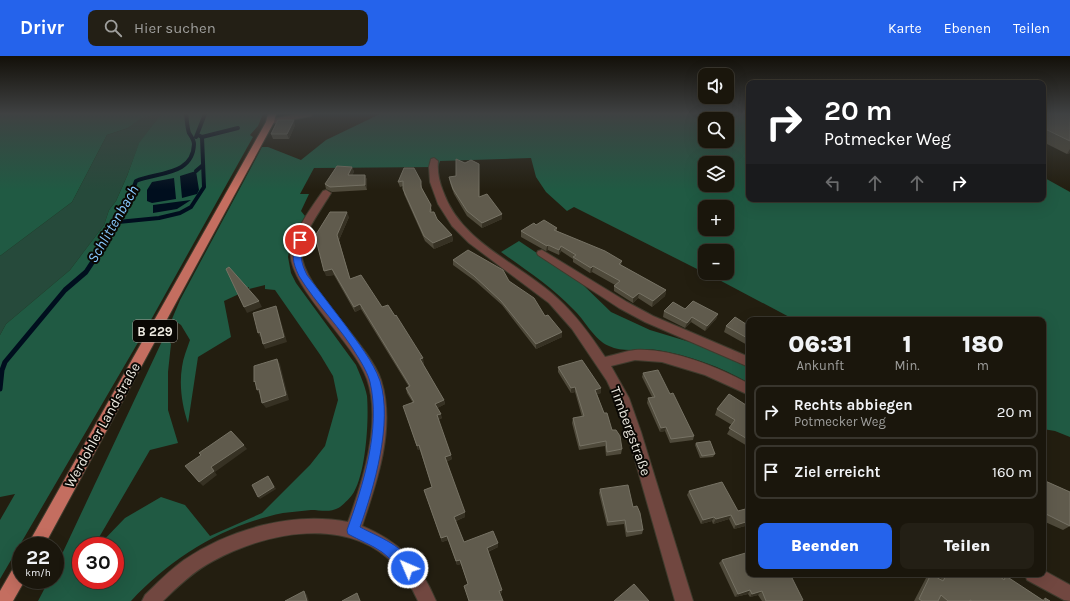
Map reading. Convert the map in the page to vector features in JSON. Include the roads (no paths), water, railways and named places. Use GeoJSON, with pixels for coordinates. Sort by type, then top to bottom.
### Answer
{"type":"FeatureCollection","features":[{"type":"Feature","properties":{"kind":"main road","name":"Werdohler Landstraße"},"geometry":{"type":"LineString","coordinates":[[40,537],[259,139]]}},
{"type":"Feature","properties":{"kind":"main road"},"geometry":{"type":"LineString","coordinates":[[4,601],[12,587]]}},
{"type":"Feature","properties":{"kind":"street","name":"Timbergstraße"},"geometry":{"type":"LineString","coordinates":[[434,161],[432,167],[436,187],[443,206],[453,222],[469,237],[547,296],[568,316],[602,363],[621,397],[643,458],[684,601]]}},
{"type":"Feature","properties":{"kind":"street"},"geometry":{"type":"LineString","coordinates":[[326,193],[296,249],[298,266],[316,296],[362,354],[375,380],[378,398],[379,416],[377,442],[362,506],[352,530]]}},
{"type":"Feature","properties":{"kind":"street"},"geometry":{"type":"LineString","coordinates":[[542,253],[623,305],[649,319],[746,361]]}},
{"type":"Feature","properties":{"kind":"street"},"geometry":{"type":"LineString","coordinates":[[602,363],[635,355],[659,357],[716,373],[746,388]]}},
{"type":"Feature","properties":{"kind":"street"},"geometry":{"type":"LineString","coordinates":[[151,601],[190,566],[234,542],[288,528],[324,526],[352,530],[384,546],[398,556],[408,568],[427,601]]}},
{"type":"Feature","properties":{"kind":"street"},"geometry":{"type":"LineString","coordinates":[[1039,577],[1070,594]]}},
{"type":"Feature","properties":{"kind":"water"},"geometry":{"type":"Polygon","coordinates":[[[196,171],[199,190],[197,194],[182,198],[180,176],[196,171]]]}},
{"type":"Feature","properties":{"kind":"water"},"geometry":{"type":"Polygon","coordinates":[[[174,178],[176,199],[152,203],[147,201],[147,190],[152,182],[174,178]]]}},
{"type":"Feature","properties":{"kind":"water"},"geometry":{"type":"Polygon","coordinates":[[[191,200],[177,209],[153,213],[153,205],[191,200]]]}},
{"type":"Feature","properties":{"kind":"waterway","name":"Schlittenbach"},"geometry":{"type":"LineString","coordinates":[[108,238],[129,201],[136,181],[163,174],[181,167],[187,162],[192,154],[194,144],[193,139]]}},
{"type":"Feature","properties":{"kind":"waterway"},"geometry":{"type":"LineString","coordinates":[[118,222],[159,218],[180,213],[191,207],[204,187],[202,139]]}},
{"type":"Feature","properties":{"kind":"waterway"},"geometry":{"type":"LineString","coordinates":[[196,171],[203,165]]}},
{"type":"Feature","properties":{"kind":"waterway","name":"Schlittenbach"},"geometry":{"type":"LineString","coordinates":[[0,389],[2,370],[5,362],[65,290],[86,272],[109,237]]}}]}
